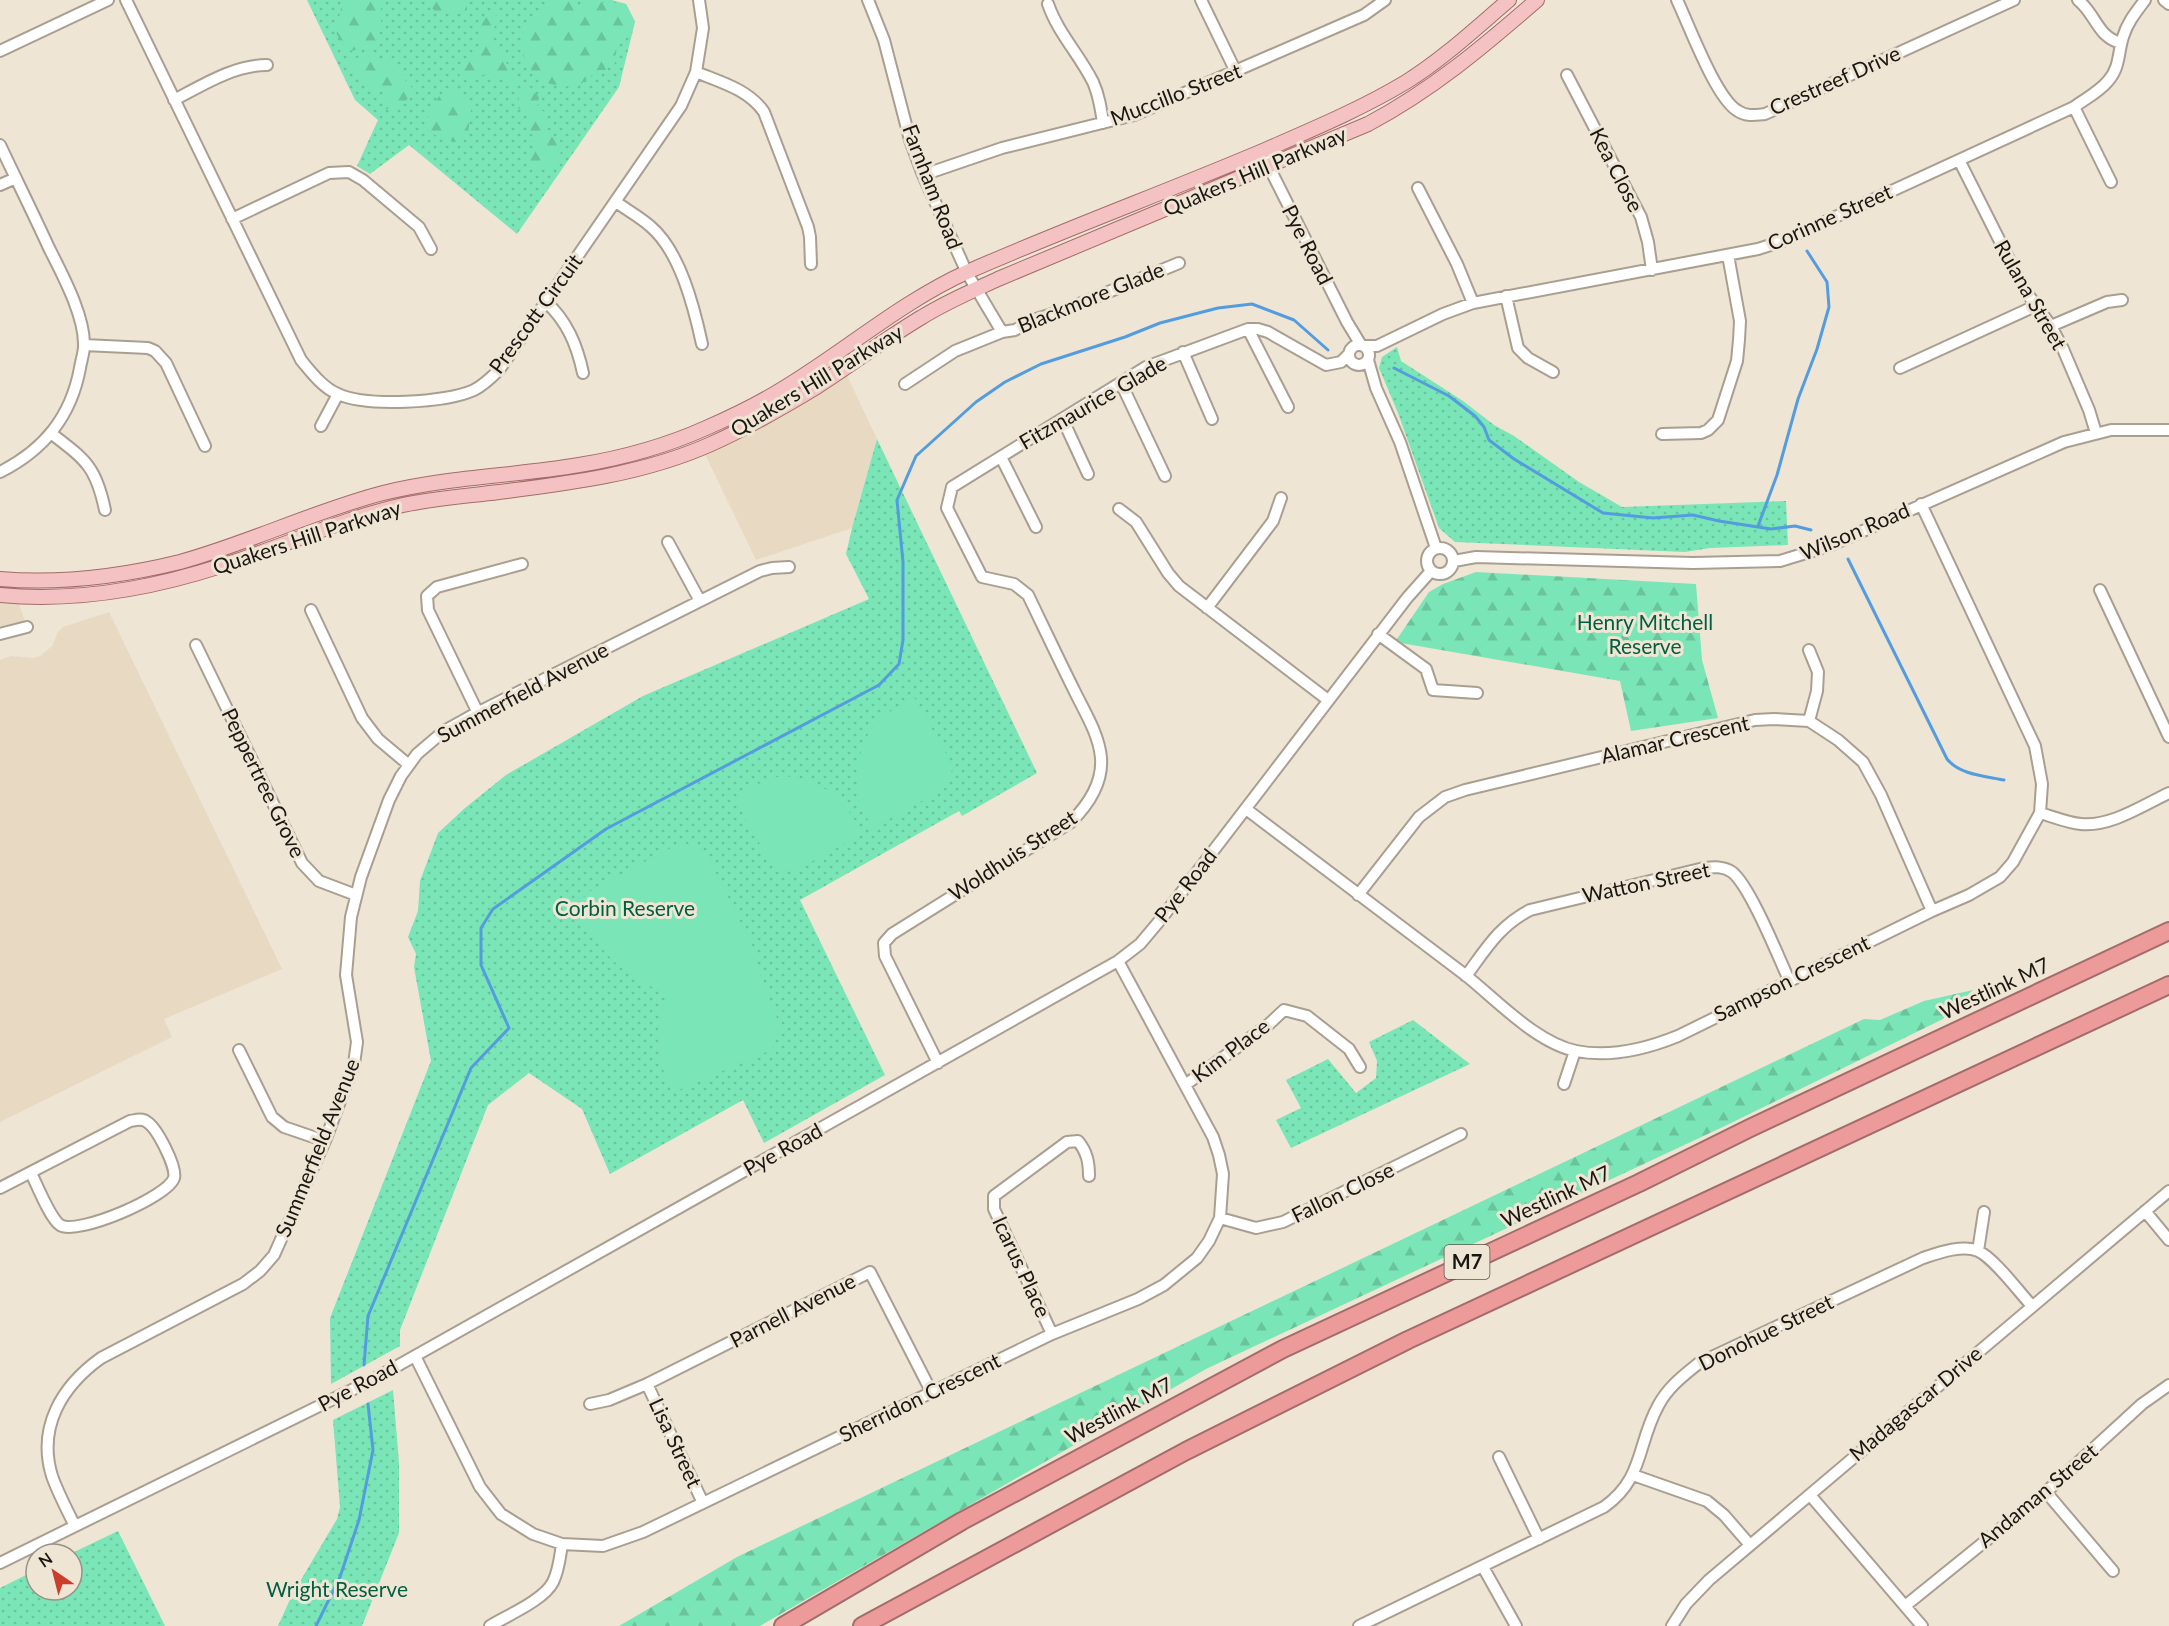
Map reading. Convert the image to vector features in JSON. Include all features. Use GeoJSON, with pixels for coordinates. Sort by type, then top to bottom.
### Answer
{"type":"FeatureCollection","features":[{"type":"Feature","properties":{"kind":"highway","name":"Westlink M7"},"geometry":{"type":"LineString","coordinates":[[783,1626],[962,1521],[1283,1349],[2169,931]]}},
{"type":"Feature","properties":{"kind":"highway","name":"M7"},"geometry":{"type":"LineString","coordinates":[[861,1626],[1186,1451],[1408,1340],[2169,984]]}},
{"type":"Feature","properties":{"kind":"main road","name":"Quakers Hill Parkway"},"geometry":{"type":"LineString","coordinates":[[0,579],[58,580],[137,571],[206,554],[385,493],[433,484],[581,465],[646,450],[705,429],[779,391],[881,322],[921,297],[967,273],[1343,116],[1411,79],[1450,50],[1509,0]]}},
{"type":"Feature","properties":{"kind":"main road","name":"Quakers Hill Parkway"},"geometry":{"type":"LineString","coordinates":[[0,595],[94,594],[141,587],[223,566],[351,520],[394,508],[434,500],[560,485],[606,477],[666,461],[713,443],[814,388],[920,318],[975,289],[1368,124],[1413,99],[1453,71],[1537,0]]}},
{"type":"Feature","properties":{"kind":"street"},"geometry":{"type":"LineString","coordinates":[[0,51],[108,0]]}},
{"type":"Feature","properties":{"kind":"street","name":"Prescott Circuit"},"geometry":{"type":"LineString","coordinates":[[126,0],[295,349],[317,378],[338,394],[373,402],[397,403],[456,396],[473,390],[499,370],[681,106],[696,72],[703,28],[699,0]]}},
{"type":"Feature","properties":{"kind":"street","name":"Farnham Road"},"geometry":{"type":"LineString","coordinates":[[868,0],[884,40],[910,140],[922,175],[997,334]]}},
{"type":"Feature","properties":{"kind":"street"},"geometry":{"type":"LineString","coordinates":[[1201,0],[1236,72]]}},
{"type":"Feature","properties":{"kind":"street","name":"Muccillo Street"},"geometry":{"type":"LineString","coordinates":[[922,175],[1002,148],[1134,115],[1364,15],[1385,0]]}},
{"type":"Feature","properties":{"kind":"street","name":"Crestreef Drive"},"geometry":{"type":"LineString","coordinates":[[1677,0],[1720,91],[1739,112],[1751,116],[1765,114],[2014,0]]}},
{"type":"Feature","properties":{"kind":"street"},"geometry":{"type":"LineString","coordinates":[[2078,0],[2104,35],[2112,41],[2121,43]]}},
{"type":"Feature","properties":{"kind":"street","name":"Corinne Street"},"geometry":{"type":"LineString","coordinates":[[1363,346],[1377,346],[1443,314],[1473,303],[1758,249],[1783,241],[2074,107],[2108,80],[2118,63],[2121,43],[2129,21],[2145,0]]}},
{"type":"Feature","properties":{"kind":"street"},"geometry":{"type":"LineString","coordinates":[[2164,0],[2169,4]]}},
{"type":"Feature","properties":{"kind":"street"},"geometry":{"type":"LineString","coordinates":[[1048,4],[1057,27],[1092,80],[1099,100],[1103,123]]}},
{"type":"Feature","properties":{"kind":"street"},"geometry":{"type":"LineString","coordinates":[[174,100],[230,72],[246,66],[267,65]]}},
{"type":"Feature","properties":{"kind":"street"},"geometry":{"type":"LineString","coordinates":[[696,72],[745,93],[755,100],[764,112],[808,227],[811,264]]}},
{"type":"Feature","properties":{"kind":"street","name":"Kea Close"},"geometry":{"type":"LineString","coordinates":[[1567,75],[1641,217],[1652,270]]}},
{"type":"Feature","properties":{"kind":"street"},"geometry":{"type":"LineString","coordinates":[[2074,107],[2111,182]]}},
{"type":"Feature","properties":{"kind":"street"},"geometry":{"type":"LineString","coordinates":[[0,145],[67,285],[78,313],[84,345],[78,378],[69,405],[52,434],[20,462],[0,472]]}},
{"type":"Feature","properties":{"kind":"street","name":"Pye Road"},"geometry":{"type":"LineString","coordinates":[[1261,151],[1347,322],[1369,351],[1376,388],[1400,442],[1436,548]]}},
{"type":"Feature","properties":{"kind":"street","name":"Rulana Street"},"geometry":{"type":"LineString","coordinates":[[1959,160],[1997,239],[2035,306],[2050,326],[2072,369],[2096,433]]}},
{"type":"Feature","properties":{"kind":"street"},"geometry":{"type":"LineString","coordinates":[[232,219],[329,173],[343,172],[354,174],[363,180],[419,227],[431,249]]}},
{"type":"Feature","properties":{"kind":"street"},"geometry":{"type":"LineString","coordinates":[[0,185],[16,178]]}},
{"type":"Feature","properties":{"kind":"street"},"geometry":{"type":"LineString","coordinates":[[1418,188],[1473,303]]}},
{"type":"Feature","properties":{"kind":"street"},"geometry":{"type":"LineString","coordinates":[[616,202],[650,226],[665,243],[689,290],[702,344]]}},
{"type":"Feature","properties":{"kind":"street"},"geometry":{"type":"LineString","coordinates":[[1662,434],[1701,433],[1708,430],[1718,420],[1737,361],[1739,340],[1740,321],[1728,255]]}},
{"type":"Feature","properties":{"kind":"street","name":"Blackmore Glade"},"geometry":{"type":"LineString","coordinates":[[905,384],[959,350],[997,334],[1015,330],[1033,320],[1062,311],[1179,263]]}},
{"type":"Feature","properties":{"kind":"street"},"geometry":{"type":"LineString","coordinates":[[1506,296],[1518,348],[1527,358],[1553,372]]}},
{"type":"Feature","properties":{"kind":"street"},"geometry":{"type":"LineString","coordinates":[[2050,326],[2107,302],[2122,300]]}},
{"type":"Feature","properties":{"kind":"street"},"geometry":{"type":"LineString","coordinates":[[546,302],[564,322],[576,346],[583,373]]}},
{"type":"Feature","properties":{"kind":"street"},"geometry":{"type":"LineString","coordinates":[[1900,368],[2035,306]]}},
{"type":"Feature","properties":{"kind":"street","name":"Pye Road"},"geometry":{"type":"LineString","coordinates":[[1347,322],[1352,359],[1376,388]]}},
{"type":"Feature","properties":{"kind":"street"},"geometry":{"type":"LineString","coordinates":[[1288,407],[1248,329],[1268,332],[1326,365],[1352,359],[1365,364],[1377,346]]}},
{"type":"Feature","properties":{"kind":"street","name":"Fitzmaurice Glade"},"geometry":{"type":"LineString","coordinates":[[1014,584],[982,577],[947,508],[952,487],[1146,367],[1248,329]]}},
{"type":"Feature","properties":{"kind":"street"},"geometry":{"type":"LineString","coordinates":[[84,345],[148,348],[155,351],[166,363],[205,446]]}},
{"type":"Feature","properties":{"kind":"street"},"geometry":{"type":"LineString","coordinates":[[1352,359],[1353,347],[1363,346]]}},
{"type":"Feature","properties":{"kind":"street"},"geometry":{"type":"LineString","coordinates":[[1183,352],[1212,419]]}},
{"type":"Feature","properties":{"kind":"street"},"geometry":{"type":"LineString","coordinates":[[1121,383],[1165,476]]}},
{"type":"Feature","properties":{"kind":"street"},"geometry":{"type":"LineString","coordinates":[[321,426],[338,394]]}},
{"type":"Feature","properties":{"kind":"street"},"geometry":{"type":"LineString","coordinates":[[1063,420],[1088,474]]}},
{"type":"Feature","properties":{"kind":"street","name":"Wilson Road"},"geometry":{"type":"LineString","coordinates":[[1454,561],[1476,557],[1693,563],[1780,561],[1820,549],[2055,446],[2111,430],[2169,430]]}},
{"type":"Feature","properties":{"kind":"street"},"geometry":{"type":"LineString","coordinates":[[52,434],[81,456],[91,468],[100,486],[105,510]]}},
{"type":"Feature","properties":{"kind":"street"},"geometry":{"type":"LineString","coordinates":[[1001,457],[1036,527]]}},
{"type":"Feature","properties":{"kind":"street"},"geometry":{"type":"LineString","coordinates":[[1207,608],[1273,521],[1281,498]]}},
{"type":"Feature","properties":{"kind":"street","name":"Sampson Crescent"},"geometry":{"type":"LineString","coordinates":[[1246,809],[1466,976],[1529,1027],[1553,1042],[1575,1051],[1602,1053],[1629,1051],[1656,1045],[1969,895],[2000,877],[2013,862],[2040,813],[2042,784],[2036,746],[1922,504]]}},
{"type":"Feature","properties":{"kind":"street"},"geometry":{"type":"LineString","coordinates":[[1119,509],[1136,522],[1173,579],[1207,608],[1328,700]]}},
{"type":"Feature","properties":{"kind":"street"},"geometry":{"type":"LineString","coordinates":[[668,542],[700,601]]}},
{"type":"Feature","properties":{"kind":"street"},"geometry":{"type":"LineString","coordinates":[[1436,548],[1448,550],[1454,561],[1448,572],[1439,574],[1431,571],[1427,558],[1436,548]]}},
{"type":"Feature","properties":{"kind":"street"},"geometry":{"type":"LineString","coordinates":[[478,713],[428,610],[427,596],[437,587],[522,564]]}},
{"type":"Feature","properties":{"kind":"street","name":"Summerfield Avenue"},"geometry":{"type":"LineString","coordinates":[[75,1526],[56,1486],[48,1458],[49,1428],[60,1399],[86,1369],[102,1358],[243,1284],[260,1271],[274,1256],[325,1141],[354,1064],[357,1049],[346,967],[351,917],[356,895],[389,800],[396,784],[409,765],[434,738],[478,713],[760,572],[772,568],[789,567]]}},
{"type":"Feature","properties":{"kind":"street","name":"Pye Road"},"geometry":{"type":"LineString","coordinates":[[0,1563],[351,1391],[1118,962],[1150,932],[1378,634],[1431,571]]}},
{"type":"Feature","properties":{"kind":"street","name":"Woldhuis Street"},"geometry":{"type":"LineString","coordinates":[[938,1063],[879,942],[1071,822],[1082,811],[1096,787],[1100,773],[1101,758],[1092,728],[1028,595],[1014,584]]}},
{"type":"Feature","properties":{"kind":"street"},"geometry":{"type":"LineString","coordinates":[[2100,590],[2169,737]]}},
{"type":"Feature","properties":{"kind":"street"},"geometry":{"type":"LineString","coordinates":[[311,609],[321,635],[362,718],[378,739],[409,765]]}},
{"type":"Feature","properties":{"kind":"street"},"geometry":{"type":"LineString","coordinates":[[0,634],[27,627]]}},
{"type":"Feature","properties":{"kind":"street"},"geometry":{"type":"LineString","coordinates":[[1378,634],[1426,669],[1433,690],[1477,693]]}},
{"type":"Feature","properties":{"kind":"street","name":"Peppertree Grove"},"geometry":{"type":"LineString","coordinates":[[196,645],[302,863],[319,881],[356,895]]}},
{"type":"Feature","properties":{"kind":"street"},"geometry":{"type":"LineString","coordinates":[[1809,650],[1818,672],[1817,692],[1809,721]]}},
{"type":"Feature","properties":{"kind":"street","name":"Alamar Crescent"},"geometry":{"type":"LineString","coordinates":[[1358,895],[1419,817],[1445,797],[1465,790],[1755,720],[1774,718],[1809,721],[1838,740],[1863,762],[1881,795],[1932,911]]}},
{"type":"Feature","properties":{"kind":"street"},"geometry":{"type":"LineString","coordinates":[[2040,813],[2079,824],[2094,825],[2109,821],[2169,793]]}},
{"type":"Feature","properties":{"kind":"street","name":"Watton Street"},"geometry":{"type":"LineString","coordinates":[[1466,976],[1501,929],[1514,918],[1530,910],[1719,866],[1731,871],[1749,895],[1789,980]]}},
{"type":"Feature","properties":{"kind":"street","name":"Sherridon Crescent"},"geometry":{"type":"LineString","coordinates":[[415,1356],[471,1470],[489,1501],[515,1524],[533,1534],[562,1544],[603,1546],[643,1532],[1052,1334],[1138,1299],[1164,1285],[1197,1258],[1209,1241],[1220,1218],[1224,1174],[1213,1137],[1118,962]]}},
{"type":"Feature","properties":{"kind":"street","name":"Kim Place"},"geometry":{"type":"LineString","coordinates":[[1185,1085],[1268,1025],[1284,1010],[1307,1016],[1349,1049],[1360,1066]]}},
{"type":"Feature","properties":{"kind":"street"},"geometry":{"type":"LineString","coordinates":[[239,1050],[272,1117],[284,1127],[325,1141]]}},
{"type":"Feature","properties":{"kind":"street"},"geometry":{"type":"LineString","coordinates":[[1564,1084],[1575,1051]]}},
{"type":"Feature","properties":{"kind":"street"},"geometry":{"type":"LineString","coordinates":[[0,1188],[130,1121],[141,1119],[150,1122],[175,1169],[175,1176],[171,1183],[144,1201],[122,1212],[70,1228],[58,1224],[31,1173]]}},
{"type":"Feature","properties":{"kind":"street","name":"Fallon Close"},"geometry":{"type":"LineString","coordinates":[[1220,1218],[1256,1228],[1283,1222],[1461,1134]]}},
{"type":"Feature","properties":{"kind":"street","name":"Icarus Place"},"geometry":{"type":"LineString","coordinates":[[1052,1334],[994,1209],[994,1196],[1067,1142],[1078,1141],[1085,1149],[1089,1162],[1089,1176]]}},
{"type":"Feature","properties":{"kind":"street","name":"Madagascar Drive"},"geometry":{"type":"LineString","coordinates":[[1672,1626],[1692,1598],[1750,1545],[2169,1191]]}},
{"type":"Feature","properties":{"kind":"street"},"geometry":{"type":"LineString","coordinates":[[2145,1211],[2169,1240]]}},
{"type":"Feature","properties":{"kind":"street"},"geometry":{"type":"LineString","coordinates":[[1984,1212],[1978,1251],[1994,1265],[2031,1306]]}},
{"type":"Feature","properties":{"kind":"street","name":"Donohue Street"},"geometry":{"type":"LineString","coordinates":[[1359,1626],[1604,1507],[1618,1497],[1633,1475],[1657,1407],[1674,1383],[1700,1364],[1923,1258],[1952,1249],[1978,1251]]}},
{"type":"Feature","properties":{"kind":"street","name":"Parnell Avenue"},"geometry":{"type":"LineString","coordinates":[[590,1404],[609,1400],[648,1384],[870,1272],[932,1394]]}},
{"type":"Feature","properties":{"kind":"street","name":"Lisa Street"},"geometry":{"type":"LineString","coordinates":[[648,1384],[703,1503]]}},
{"type":"Feature","properties":{"kind":"street","name":"Andaman Street"},"geometry":{"type":"LineString","coordinates":[[1905,1606],[2046,1492],[2142,1404],[2169,1385]]}},
{"type":"Feature","properties":{"kind":"street"},"geometry":{"type":"LineString","coordinates":[[1499,1457],[1539,1539]]}},
{"type":"Feature","properties":{"kind":"street"},"geometry":{"type":"LineString","coordinates":[[1633,1475],[1707,1501],[1724,1515],[1750,1545]]}},
{"type":"Feature","properties":{"kind":"street"},"geometry":{"type":"LineString","coordinates":[[2046,1492],[2113,1571]]}},
{"type":"Feature","properties":{"kind":"street"},"geometry":{"type":"LineString","coordinates":[[1810,1495],[1922,1626]]}},
{"type":"Feature","properties":{"kind":"street"},"geometry":{"type":"LineString","coordinates":[[490,1626],[542,1595],[548,1589],[553,1583],[558,1568],[562,1544]]}},
{"type":"Feature","properties":{"kind":"street"},"geometry":{"type":"LineString","coordinates":[[1483,1567],[1516,1626]]}},
{"type":"Feature","properties":{"kind":"shaded area"},"geometry":{"type":"Polygon","coordinates":[[[844,369],[877,439],[852,528],[756,560],[702,448],[844,369]]]}},
{"type":"Feature","properties":{"kind":"shaded area"},"geometry":{"type":"Polygon","coordinates":[[[0,595],[16,596],[27,627],[0,634],[0,595]]]}},
{"type":"Feature","properties":{"kind":"shaded area"},"geometry":{"type":"Polygon","coordinates":[[[109,612],[282,969],[164,1019],[172,1037],[0,1122],[0,660],[11,656],[34,658],[40,656],[52,646],[58,632],[63,627],[109,612]]]}},
{"type":"Feature","properties":{"kind":"green space"},"geometry":{"type":"Polygon","coordinates":[[[307,0],[612,0],[626,4],[635,22],[619,87],[517,234],[409,145],[370,174],[357,166],[378,120],[355,100],[307,0]]]}},
{"type":"Feature","properties":{"kind":"green space"},"geometry":{"type":"Polygon","coordinates":[[[351,0],[381,0],[381,29],[372,48],[347,51],[336,33],[341,8],[351,0]]]}},
{"type":"Feature","properties":{"kind":"green space"},"geometry":{"type":"Polygon","coordinates":[[[423,0],[467,0],[467,10],[460,14],[435,11],[423,0]]]}},
{"type":"Feature","properties":{"kind":"green space"},"geometry":{"type":"Polygon","coordinates":[[[554,0],[572,0],[573,5],[583,8],[591,1],[626,4],[635,22],[614,46],[615,63],[605,70],[598,70],[581,84],[572,87],[550,84],[532,71],[523,55],[524,32],[554,0]]]}},
{"type":"Feature","properties":{"kind":"green space"},"geometry":{"type":"Polygon","coordinates":[[[496,10],[494,42],[504,49],[507,64],[517,74],[515,83],[503,88],[503,78],[486,74],[462,81],[458,71],[467,58],[477,54],[482,25],[496,10]]]}},
{"type":"Feature","properties":{"kind":"green space"},"geometry":{"type":"Polygon","coordinates":[[[369,56],[395,61],[397,71],[413,89],[402,104],[386,109],[381,102],[387,91],[367,90],[359,77],[349,72],[344,60],[369,56]]]}},
{"type":"Feature","properties":{"kind":"green space"},"geometry":{"type":"Polygon","coordinates":[[[530,87],[539,97],[537,109],[546,112],[547,135],[560,140],[561,148],[556,163],[533,171],[526,158],[535,145],[537,135],[530,134],[524,124],[529,114],[518,108],[519,96],[530,87]]]}},
{"type":"Feature","properties":{"kind":"green space"},"geometry":{"type":"Polygon","coordinates":[[[446,89],[460,94],[471,110],[468,133],[455,142],[438,137],[424,126],[437,99],[446,89]]]}},
{"type":"Feature","properties":{"kind":"green space"},"geometry":{"type":"Polygon","coordinates":[[[1397,347],[1401,361],[1579,482],[1622,507],[1786,501],[1788,545],[1710,548],[1685,552],[1455,542],[1439,528],[1398,413],[1379,368],[1382,357],[1397,347]]]}},
{"type":"Feature","properties":{"kind":"green space","name":"Corbin Reserve"},"geometry":{"type":"Polygon","coordinates":[[[877,439],[1037,773],[962,816],[959,811],[800,900],[885,1075],[764,1143],[743,1100],[610,1174],[582,1109],[529,1073],[488,1105],[400,1330],[400,1346],[331,1384],[330,1318],[431,1061],[414,967],[416,954],[408,937],[418,911],[420,881],[438,833],[506,775],[643,696],[869,599],[846,554],[877,439]]]}},
{"type":"Feature","properties":{"kind":"green space","name":"Henry Mitchell Reserve"},"geometry":{"type":"Polygon","coordinates":[[[1476,572],[1696,584],[1702,660],[1718,718],[1631,731],[1620,681],[1395,642],[1429,592],[1443,584],[1476,572]]]}},
{"type":"Feature","properties":{"kind":"green space"},"geometry":{"type":"Polygon","coordinates":[[[914,697],[953,766],[947,787],[873,828],[860,803],[858,793],[857,772],[861,751],[876,724],[889,712],[914,697]]]}},
{"type":"Feature","properties":{"kind":"green space"},"geometry":{"type":"Polygon","coordinates":[[[783,776],[810,781],[831,793],[848,810],[863,833],[793,872],[772,866],[735,799],[757,784],[783,776]]]}},
{"type":"Feature","properties":{"kind":"green space"},"geometry":{"type":"Polygon","coordinates":[[[682,842],[705,851],[753,947],[760,975],[781,1028],[771,1050],[672,1093],[658,1044],[660,1019],[668,994],[637,979],[612,960],[592,936],[574,906],[593,889],[682,842]]]}},
{"type":"Feature","properties":{"kind":"green space"},"geometry":{"type":"Polygon","coordinates":[[[1973,990],[1943,1019],[1727,1125],[1206,1369],[760,1626],[619,1626],[737,1557],[1864,1019],[1880,1020],[1924,1001],[1973,990]]]}},
{"type":"Feature","properties":{"kind":"green space"},"geometry":{"type":"Polygon","coordinates":[[[1413,1020],[1470,1064],[1291,1148],[1276,1120],[1301,1108],[1286,1080],[1328,1059],[1356,1093],[1376,1078],[1377,1061],[1369,1042],[1413,1020]]]}},
{"type":"Feature","properties":{"kind":"green space","name":"Wright Reserve"},"geometry":{"type":"Polygon","coordinates":[[[393,1390],[399,1463],[399,1533],[362,1626],[278,1626],[292,1595],[337,1519],[340,1507],[333,1420],[393,1390]]]}},
{"type":"Feature","properties":{"kind":"green space"},"geometry":{"type":"Polygon","coordinates":[[[118,1531],[165,1626],[0,1626],[0,1588],[24,1576],[24,1602],[84,1602],[84,1547],[118,1531]]]}},
{"type":"Feature","properties":{"kind":"waterway"},"geometry":{"type":"LineString","coordinates":[[1758,526],[1777,475],[1798,399],[1817,349],[1829,307],[1827,282],[1807,251]]}},
{"type":"Feature","properties":{"kind":"waterway"},"geometry":{"type":"LineString","coordinates":[[364,1365],[368,1316],[471,1068],[509,1028],[481,965],[481,928],[493,909],[606,829],[879,685],[899,664],[903,640],[903,562],[897,500],[916,456],[976,402],[1005,382],[1041,364],[1125,337],[1160,323],[1218,308],[1252,304],[1294,320],[1328,350]]}},
{"type":"Feature","properties":{"kind":"waterway"},"geometry":{"type":"LineString","coordinates":[[1394,368],[1449,396],[1475,416],[1484,427],[1489,440],[1514,459],[1603,513],[1653,518],[1693,515],[1771,529],[1795,526],[1811,530]]}},
{"type":"Feature","properties":{"kind":"waterway"},"geometry":{"type":"LineString","coordinates":[[1848,559],[1947,759],[1966,772],[2004,780]]}},
{"type":"Feature","properties":{"kind":"waterway"},"geometry":{"type":"LineString","coordinates":[[316,1626],[340,1577],[359,1520],[373,1450],[368,1404]]}}]}
